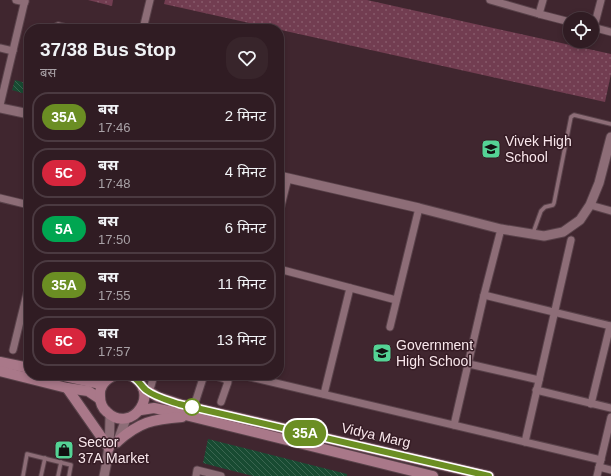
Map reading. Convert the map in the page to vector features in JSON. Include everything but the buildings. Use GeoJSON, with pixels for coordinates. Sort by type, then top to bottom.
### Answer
{"type":"FeatureCollection","features":[{"type":"Feature","properties":{"kind":"main road"},"geometry":{"type":"LineString","coordinates":[[0,362],[24,367]]}},
{"type":"Feature","properties":{"kind":"main road"},"geometry":{"type":"LineString","coordinates":[[0,371],[24,377]]}},
{"type":"Feature","properties":{"kind":"main road"},"geometry":{"type":"LineString","coordinates":[[35,380],[67,388],[88,391],[100,400]]}},
{"type":"Feature","properties":{"kind":"main road"},"geometry":{"type":"LineString","coordinates":[[88,380],[96,383],[105,381]]}},
{"type":"Feature","properties":{"kind":"main road","name":"Vidya Marg"},"geometry":{"type":"LineString","coordinates":[[138,380],[158,397],[179,404],[489,476]]}},
{"type":"Feature","properties":{"kind":"main road"},"geometry":{"type":"LineString","coordinates":[[105,381],[100,392],[100,400],[103,409],[110,416],[126,419]]}},
{"type":"Feature","properties":{"kind":"main road"},"geometry":{"type":"LineString","coordinates":[[141,410],[147,387]]}},
{"type":"Feature","properties":{"kind":"main road"},"geometry":{"type":"LineString","coordinates":[[67,388],[113,445],[130,430],[145,422],[190,416]]}},
{"type":"Feature","properties":{"kind":"main road","name":"Vidya Marg"},"geometry":{"type":"LineString","coordinates":[[126,419],[141,410],[154,408],[433,476]]}},
{"type":"Feature","properties":{"kind":"street"},"geometry":{"type":"LineString","coordinates":[[16,0],[25,1],[0,106],[24,113]]}},
{"type":"Feature","properties":{"kind":"street"},"geometry":{"type":"LineString","coordinates":[[144,24],[150,0]]}},
{"type":"Feature","properties":{"kind":"street"},"geometry":{"type":"LineString","coordinates":[[490,0],[563,20]]}},
{"type":"Feature","properties":{"kind":"street"},"geometry":{"type":"LineString","coordinates":[[539,14],[543,0]]}},
{"type":"Feature","properties":{"kind":"street"},"geometry":{"type":"LineString","coordinates":[[597,12],[601,0]]}},
{"type":"Feature","properties":{"kind":"street"},"geometry":{"type":"LineString","coordinates":[[599,29],[611,32]]}},
{"type":"Feature","properties":{"kind":"street"},"geometry":{"type":"LineString","coordinates":[[0,48],[13,51]]}},
{"type":"Feature","properties":{"kind":"street"},"geometry":{"type":"LineString","coordinates":[[284,177],[419,208],[501,229],[544,236],[564,232],[580,220],[590,205],[599,182],[609,150],[611,137]]}},
{"type":"Feature","properties":{"kind":"street"},"geometry":{"type":"LineString","coordinates":[[0,198],[24,204]]}},
{"type":"Feature","properties":{"kind":"street"},"geometry":{"type":"LineString","coordinates":[[590,205],[611,211]]}},
{"type":"Feature","properties":{"kind":"street"},"geometry":{"type":"LineString","coordinates":[[390,326],[419,208]]}},
{"type":"Feature","properties":{"kind":"street"},"geometry":{"type":"LineString","coordinates":[[454,425],[501,229]]}},
{"type":"Feature","properties":{"kind":"street"},"geometry":{"type":"LineString","coordinates":[[525,442],[571,240]]}},
{"type":"Feature","properties":{"kind":"street"},"geometry":{"type":"LineString","coordinates":[[284,270],[396,300]]}},
{"type":"Feature","properties":{"kind":"street"},"geometry":{"type":"LineString","coordinates":[[324,394],[350,288]]}},
{"type":"Feature","properties":{"kind":"street"},"geometry":{"type":"LineString","coordinates":[[484,295],[611,326],[591,404]]}},
{"type":"Feature","properties":{"kind":"street"},"geometry":{"type":"LineString","coordinates":[[13,350],[24,305]]}},
{"type":"Feature","properties":{"kind":"street"},"geometry":{"type":"LineString","coordinates":[[468,364],[539,380]]}},
{"type":"Feature","properties":{"kind":"street"},"geometry":{"type":"LineString","coordinates":[[147,387],[151,380]]}},
{"type":"Feature","properties":{"kind":"street"},"geometry":{"type":"LineString","coordinates":[[195,403],[202,380]]}},
{"type":"Feature","properties":{"kind":"street"},"geometry":{"type":"LineString","coordinates":[[221,402],[228,382],[226,380]]}},
{"type":"Feature","properties":{"kind":"street"},"geometry":{"type":"LineString","coordinates":[[264,380],[525,442],[600,463],[611,470]]}},
{"type":"Feature","properties":{"kind":"street"},"geometry":{"type":"LineString","coordinates":[[536,390],[611,408]]}},
{"type":"Feature","properties":{"kind":"street"},"geometry":{"type":"LineString","coordinates":[[110,416],[110,436],[113,445]]}},
{"type":"Feature","properties":{"kind":"street"},"geometry":{"type":"LineString","coordinates":[[597,476],[611,416]]}},
{"type":"Feature","properties":{"kind":"street"},"geometry":{"type":"LineString","coordinates":[[104,476],[113,445],[126,419]]}},
{"type":"Feature","properties":{"kind":"street"},"geometry":{"type":"LineString","coordinates":[[196,476],[197,470],[221,476]]}},
{"type":"Feature","properties":{"kind":"lane"},"geometry":{"type":"LineString","coordinates":[[533,234],[540,211],[545,207],[553,205],[554,203],[571,117],[574,115],[611,124]]}},
{"type":"Feature","properties":{"kind":"lane"},"geometry":{"type":"LineString","coordinates":[[23,476],[27,454],[72,465],[69,476]]}},
{"type":"Feature","properties":{"kind":"lane"},"geometry":{"type":"LineString","coordinates":[[41,476],[45,458]]}},
{"type":"Feature","properties":{"kind":"lane"},"geometry":{"type":"LineString","coordinates":[[58,476],[61,462]]}},
{"type":"Feature","properties":{"kind":"shaded area"},"geometry":{"type":"Polygon","coordinates":[[[88,0],[113,0],[112,6],[88,0]]]}},
{"type":"Feature","properties":{"kind":"shaded area"},"geometry":{"type":"Polygon","coordinates":[[[165,0],[367,0],[563,43],[563,48],[584,48],[611,54],[611,74],[605,102],[284,31],[284,24],[254,24],[164,4],[165,0]]]}},
{"type":"Feature","properties":{"kind":"bus line","name":"35A"},"geometry":{"type":"LineString","coordinates":[[138,380],[147,391],[158,397],[179,404],[489,476]]}},
{"type":"Feature","properties":{"kind":"place","name":"Vivek High School"},"geometry":{"type":"Point","coordinates":[491,149]}},
{"type":"Feature","properties":{"kind":"place","name":"Government High School"},"geometry":{"type":"Point","coordinates":[382,353]}},
{"type":"Feature","properties":{"kind":"place","name":"Sector 37A Market"},"geometry":{"type":"Point","coordinates":[64,450]}}]}
